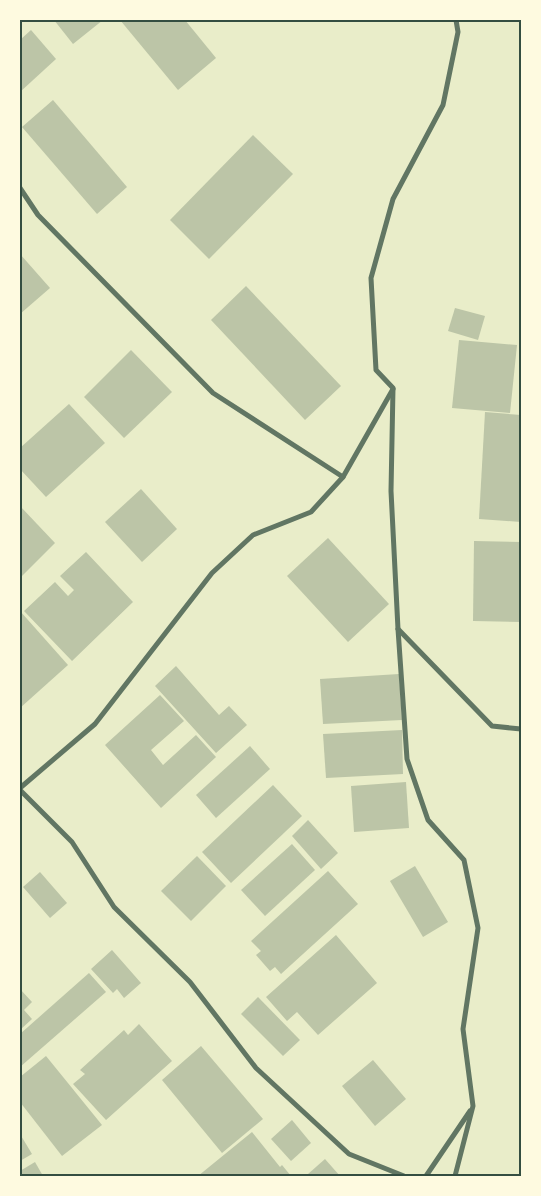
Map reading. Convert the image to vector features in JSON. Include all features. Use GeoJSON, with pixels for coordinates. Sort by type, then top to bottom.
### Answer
{"type":"FeatureCollection","features":[{"type":"Feature","properties":{"kind":"street"},"geometry":{"type":"LineString","coordinates":[[456,20],[458,32],[443,105],[393,200],[371,278],[376,370],[393,388],[391,491],[407,759],[428,820],[464,860],[478,928],[463,1029],[473,1106],[456,1176]]}},
{"type":"Feature","properties":{"kind":"street"},"geometry":{"type":"LineString","coordinates":[[20,188],[38,215],[212,393],[343,476]]}},
{"type":"Feature","properties":{"kind":"street"},"geometry":{"type":"LineString","coordinates":[[393,388],[343,476],[311,512],[253,535],[212,572],[95,724],[20,789],[72,842],[114,907],[190,982],[256,1068],[349,1154],[404,1176]]}},
{"type":"Feature","properties":{"kind":"street"},"geometry":{"type":"LineString","coordinates":[[398,629],[492,726],[521,729]]}},
{"type":"Feature","properties":{"kind":"street"},"geometry":{"type":"LineString","coordinates":[[426,1176],[473,1106]]}},
{"type":"Feature","properties":{"kind":"building"},"geometry":{"type":"Polygon","coordinates":[[[54,20],[103,20],[73,44],[54,20]]]}},
{"type":"Feature","properties":{"kind":"building"},"geometry":{"type":"Polygon","coordinates":[[[120,20],[185,20],[216,58],[178,90],[120,20]]]}},
{"type":"Feature","properties":{"kind":"building"},"geometry":{"type":"Polygon","coordinates":[[[31,30],[56,59],[20,92],[20,40],[31,30]]]}},
{"type":"Feature","properties":{"kind":"building"},"geometry":{"type":"Polygon","coordinates":[[[53,100],[127,187],[97,214],[22,127],[53,100]]]}},
{"type":"Feature","properties":{"kind":"building"},"geometry":{"type":"Polygon","coordinates":[[[253,135],[293,174],[209,259],[170,220],[253,135]]]}},
{"type":"Feature","properties":{"kind":"building"},"geometry":{"type":"Polygon","coordinates":[[[20,254],[50,288],[20,314],[20,254]]]}},
{"type":"Feature","properties":{"kind":"building"},"geometry":{"type":"Polygon","coordinates":[[[246,286],[341,386],[305,420],[211,320],[246,286]]]}},
{"type":"Feature","properties":{"kind":"building"},"geometry":{"type":"Polygon","coordinates":[[[455,308],[485,316],[478,340],[448,331],[455,308]]]}},
{"type":"Feature","properties":{"kind":"building"},"geometry":{"type":"Polygon","coordinates":[[[459,340],[517,345],[510,413],[452,408],[459,340]]]}},
{"type":"Feature","properties":{"kind":"building"},"geometry":{"type":"Polygon","coordinates":[[[131,350],[172,392],[124,438],[84,397],[131,350]]]}},
{"type":"Feature","properties":{"kind":"building"},"geometry":{"type":"Polygon","coordinates":[[[69,404],[105,443],[46,497],[20,469],[20,448],[69,404]]]}},
{"type":"Feature","properties":{"kind":"building"},"geometry":{"type":"Polygon","coordinates":[[[485,412],[521,415],[521,522],[479,519],[485,412]]]}},
{"type":"Feature","properties":{"kind":"building"},"geometry":{"type":"Polygon","coordinates":[[[141,489],[177,529],[142,562],[105,522],[141,489]]]}},
{"type":"Feature","properties":{"kind":"building"},"geometry":{"type":"Polygon","coordinates":[[[20,506],[55,543],[20,578],[20,506]]]}},
{"type":"Feature","properties":{"kind":"building"},"geometry":{"type":"Polygon","coordinates":[[[328,538],[389,604],[348,642],[287,576],[328,538]]]}},
{"type":"Feature","properties":{"kind":"building"},"geometry":{"type":"Polygon","coordinates":[[[474,541],[521,542],[521,622],[473,621],[474,541]]]}},
{"type":"Feature","properties":{"kind":"building"},"geometry":{"type":"Polygon","coordinates":[[[86,552],[133,602],[72,661],[24,611],[55,582],[68,596],[74,590],[60,576],[86,552]]]}},
{"type":"Feature","properties":{"kind":"building"},"geometry":{"type":"Polygon","coordinates":[[[20,611],[68,665],[20,708],[20,611]]]}},
{"type":"Feature","properties":{"kind":"building"},"geometry":{"type":"Polygon","coordinates":[[[176,666],[219,715],[229,706],[247,725],[216,753],[155,686],[176,666]]]}},
{"type":"Feature","properties":{"kind":"building"},"geometry":{"type":"Polygon","coordinates":[[[399,674],[402,720],[323,724],[320,679],[399,674]]]}},
{"type":"Feature","properties":{"kind":"building"},"geometry":{"type":"Polygon","coordinates":[[[160,695],[184,721],[151,750],[163,765],[196,735],[216,757],[161,808],[105,745],[160,695]]]}},
{"type":"Feature","properties":{"kind":"building"},"geometry":{"type":"Polygon","coordinates":[[[402,730],[403,774],[326,778],[323,734],[402,730]]]}},
{"type":"Feature","properties":{"kind":"building"},"geometry":{"type":"Polygon","coordinates":[[[250,746],[270,769],[216,818],[196,795],[250,746]]]}},
{"type":"Feature","properties":{"kind":"building"},"geometry":{"type":"Polygon","coordinates":[[[406,782],[409,828],[354,832],[351,786],[406,782]]]}},
{"type":"Feature","properties":{"kind":"building"},"geometry":{"type":"Polygon","coordinates":[[[273,785],[302,816],[231,883],[202,852],[273,785]]]}},
{"type":"Feature","properties":{"kind":"building"},"geometry":{"type":"Polygon","coordinates":[[[308,820],[338,853],[321,869],[292,836],[308,820]]]}},
{"type":"Feature","properties":{"kind":"building"},"geometry":{"type":"Polygon","coordinates":[[[292,844],[315,870],[265,916],[241,890],[292,844]]]}},
{"type":"Feature","properties":{"kind":"building"},"geometry":{"type":"Polygon","coordinates":[[[197,856],[226,886],[191,921],[161,891],[197,856]]]}},
{"type":"Feature","properties":{"kind":"building"},"geometry":{"type":"Polygon","coordinates":[[[415,866],[448,922],[423,937],[390,881],[415,866]]]}},
{"type":"Feature","properties":{"kind":"building"},"geometry":{"type":"Polygon","coordinates":[[[328,871],[358,904],[281,974],[275,967],[270,971],[256,955],[261,951],[251,941],[328,871]]]}},
{"type":"Feature","properties":{"kind":"building"},"geometry":{"type":"Polygon","coordinates":[[[40,872],[67,903],[50,918],[23,887],[40,872]]]}},
{"type":"Feature","properties":{"kind":"building"},"geometry":{"type":"Polygon","coordinates":[[[336,935],[377,983],[318,1035],[297,1012],[287,1021],[266,997],[336,935]]]}},
{"type":"Feature","properties":{"kind":"building"},"geometry":{"type":"Polygon","coordinates":[[[112,950],[141,983],[124,998],[117,989],[113,993],[91,969],[112,950]]]}},
{"type":"Feature","properties":{"kind":"building"},"geometry":{"type":"Polygon","coordinates":[[[89,973],[106,992],[20,1067],[20,1034],[89,973]]]}},
{"type":"Feature","properties":{"kind":"building"},"geometry":{"type":"Polygon","coordinates":[[[20,989],[32,1002],[24,1010],[32,1019],[20,1030],[20,989]]]}},
{"type":"Feature","properties":{"kind":"building"},"geometry":{"type":"Polygon","coordinates":[[[258,997],[300,1040],[283,1056],[241,1014],[258,997]]]}},
{"type":"Feature","properties":{"kind":"building"},"geometry":{"type":"Polygon","coordinates":[[[139,1024],[172,1061],[106,1120],[73,1084],[85,1074],[80,1070],[124,1030],[128,1035],[139,1024]]]}},
{"type":"Feature","properties":{"kind":"building"},"geometry":{"type":"Polygon","coordinates":[[[201,1046],[263,1119],[222,1153],[162,1080],[201,1046]]]}},
{"type":"Feature","properties":{"kind":"building"},"geometry":{"type":"Polygon","coordinates":[[[46,1056],[102,1125],[62,1156],[20,1102],[20,1077],[46,1056]]]}},
{"type":"Feature","properties":{"kind":"building"},"geometry":{"type":"Polygon","coordinates":[[[373,1060],[406,1099],[375,1126],[342,1086],[373,1060]]]}},
{"type":"Feature","properties":{"kind":"building"},"geometry":{"type":"Polygon","coordinates":[[[292,1120],[311,1143],[291,1161],[271,1139],[292,1120]]]}},
{"type":"Feature","properties":{"kind":"building"},"geometry":{"type":"Polygon","coordinates":[[[252,1132],[280,1167],[282,1165],[291,1176],[198,1176],[252,1132]]]}},
{"type":"Feature","properties":{"kind":"building"},"geometry":{"type":"Polygon","coordinates":[[[20,1134],[32,1154],[20,1161],[20,1134]]]}},
{"type":"Feature","properties":{"kind":"building"},"geometry":{"type":"Polygon","coordinates":[[[325,1159],[340,1176],[309,1176],[308,1174],[325,1159]]]}},
{"type":"Feature","properties":{"kind":"building"},"geometry":{"type":"Polygon","coordinates":[[[35,1162],[43,1176],[20,1176],[20,1171],[35,1162]]]}}]}
